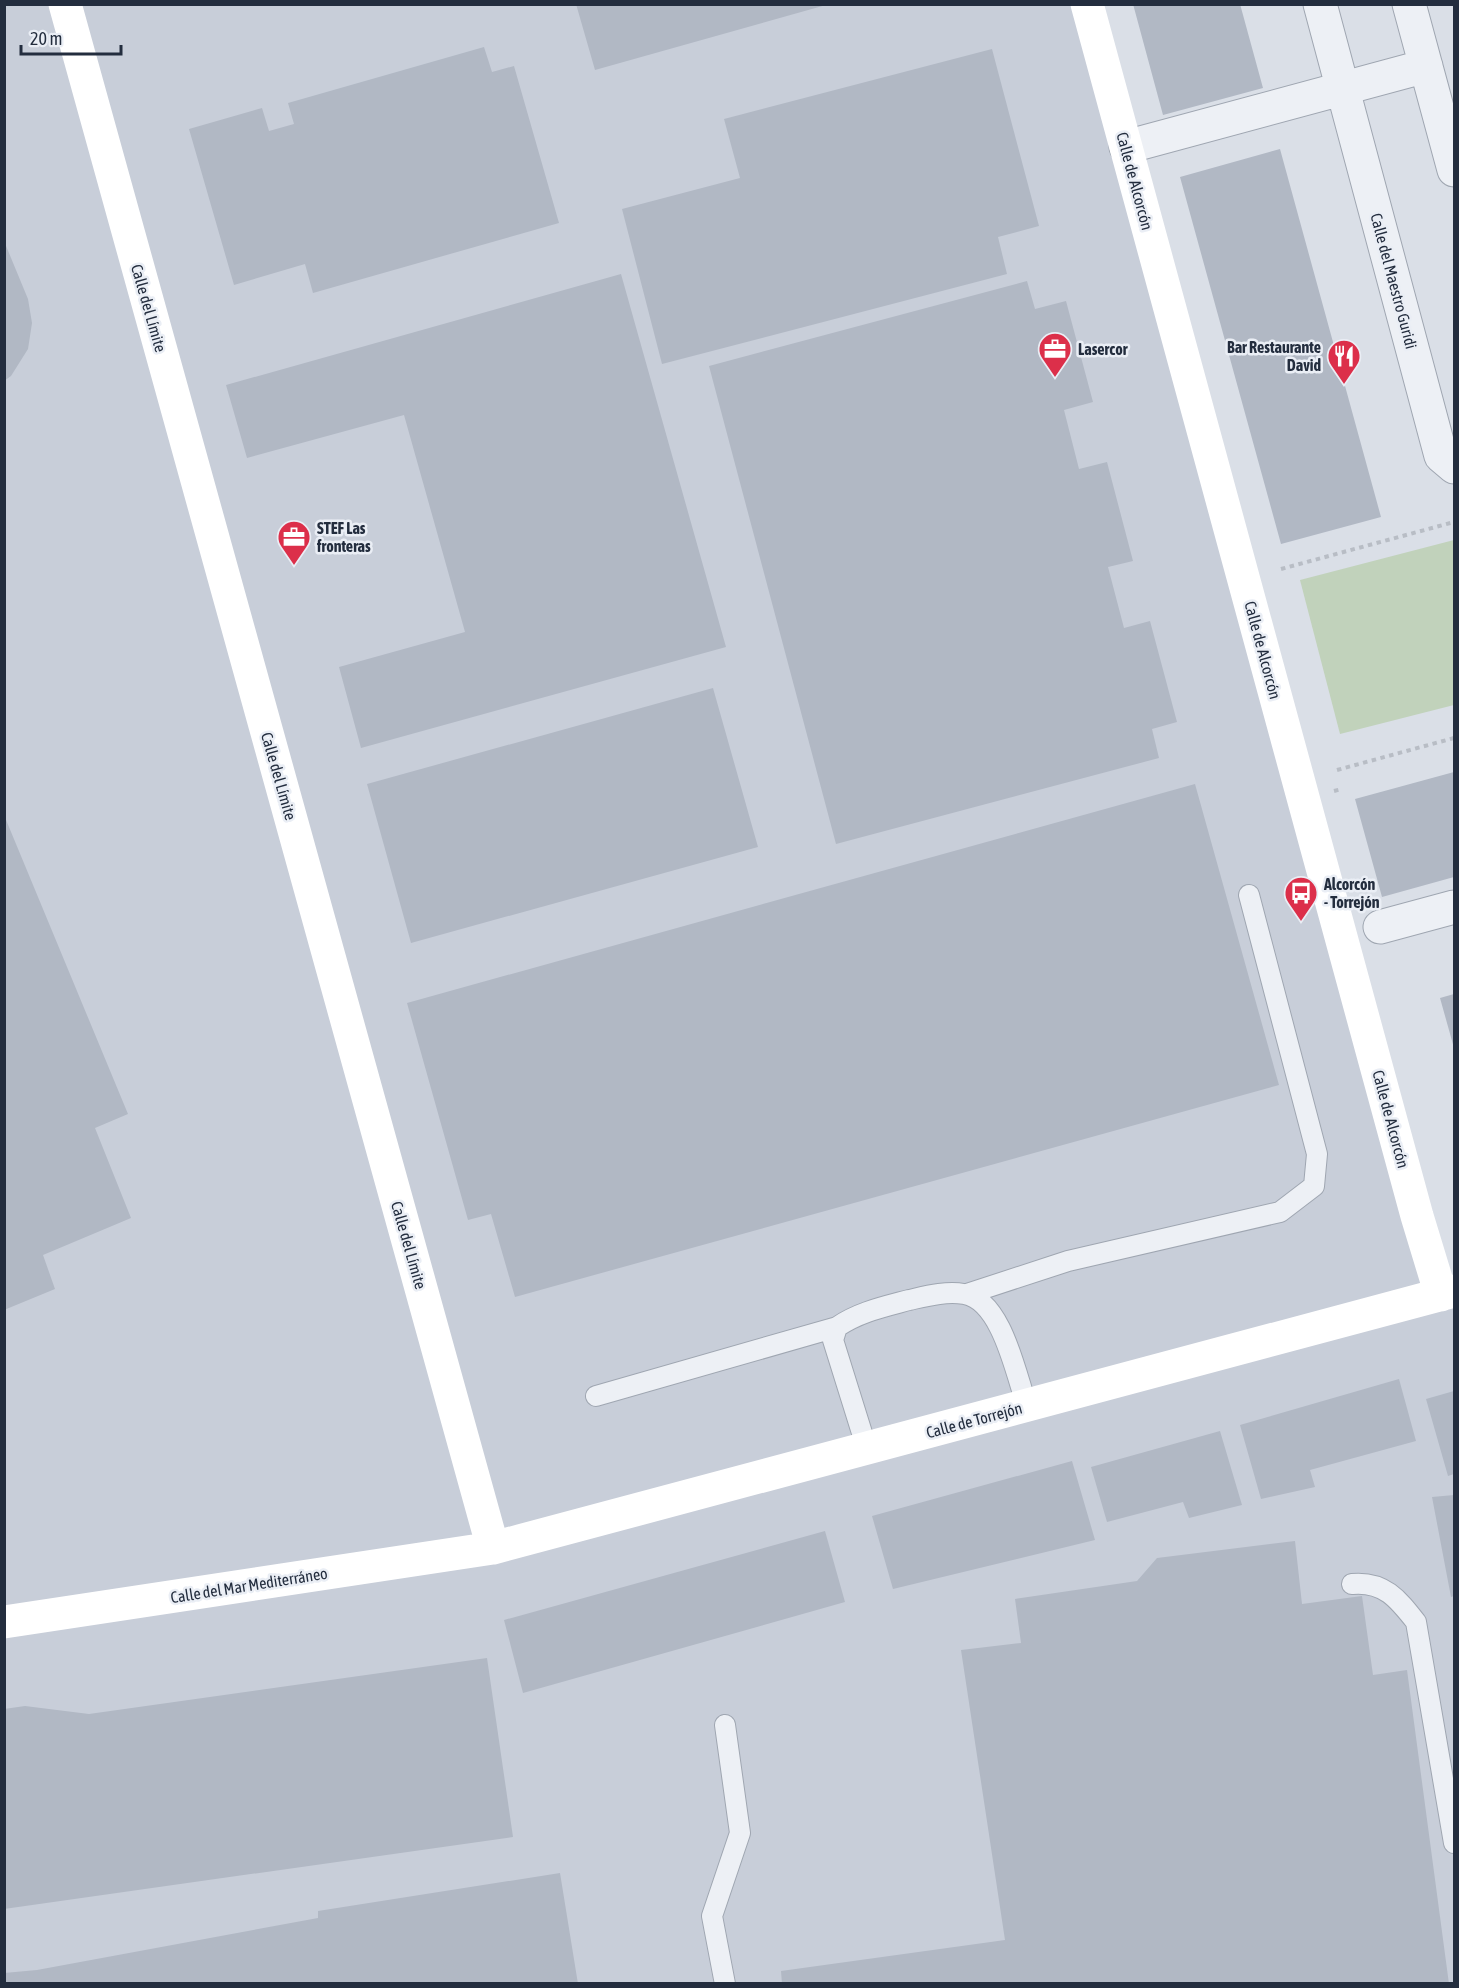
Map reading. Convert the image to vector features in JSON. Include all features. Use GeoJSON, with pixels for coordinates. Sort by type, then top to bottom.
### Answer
{"type":"FeatureCollection","features":[{"type":"Feature","properties":{"kind":"street","name":"Calle del Límite"},"geometry":{"type":"LineString","coordinates":[[65,4],[493,1548]]}},
{"type":"Feature","properties":{"kind":"street","name":"Calle de Alcorcón"},"geometry":{"type":"LineString","coordinates":[[1087,4],[1417,1216],[1448,1293]]}},
{"type":"Feature","properties":{"kind":"street","name":"Calle del Maestro Guridi"},"geometry":{"type":"LineString","coordinates":[[1320,4],[1441,456],[1455,467]]}},
{"type":"Feature","properties":{"kind":"street"},"geometry":{"type":"LineString","coordinates":[[1409,4],[1455,170]]}},
{"type":"Feature","properties":{"kind":"street"},"geometry":{"type":"LineString","coordinates":[[1126,147],[1426,66]]}},
{"type":"Feature","properties":{"kind":"street"},"geometry":{"type":"LineString","coordinates":[[1380,927],[1455,906]]}},
{"type":"Feature","properties":{"kind":"street","name":"Calle de Torrejón"},"geometry":{"type":"LineString","coordinates":[[493,1548],[1448,1293]]}},
{"type":"Feature","properties":{"kind":"street","name":"Calle del Mar Mediterráneo"},"geometry":{"type":"LineString","coordinates":[[4,1622],[493,1548]]}},
{"type":"Feature","properties":{"kind":"lane"},"geometry":{"type":"LineString","coordinates":[[596,1396],[837,1327],[855,1314],[934,1294],[967,1294],[1068,1261],[1280,1212],[1314,1186],[1317,1154],[1248,895]]}},
{"type":"Feature","properties":{"kind":"lane"},"geometry":{"type":"LineString","coordinates":[[967,1294],[980,1301],[1000,1324],[1027,1406]]}},
{"type":"Feature","properties":{"kind":"lane"},"geometry":{"type":"LineString","coordinates":[[837,1327],[833,1340],[867,1449]]}},
{"type":"Feature","properties":{"kind":"lane"},"geometry":{"type":"LineString","coordinates":[[1352,1584],[1366,1583],[1395,1595],[1416,1622],[1455,1843]]}},
{"type":"Feature","properties":{"kind":"lane"},"geometry":{"type":"LineString","coordinates":[[725,1725],[740,1833],[712,1916],[725,1983]]}},
{"type":"Feature","properties":{"kind":"path"},"geometry":{"type":"LineString","coordinates":[[1281,569],[1455,522]]}},
{"type":"Feature","properties":{"kind":"path"},"geometry":{"type":"LineString","coordinates":[[1337,770],[1455,738]]}},
{"type":"Feature","properties":{"kind":"shaded area"},"geometry":{"type":"Polygon","coordinates":[[[5,5],[1087,5],[1454,1291],[1454,1983],[5,1984],[5,5]]]}},
{"type":"Feature","properties":{"kind":"green space"},"geometry":{"type":"Polygon","coordinates":[[[1454,540],[1454,705],[1340,734],[1300,580],[1454,540]]]}},
{"type":"Feature","properties":{"kind":"building"},"geometry":{"type":"Polygon","coordinates":[[[576,4],[826,4],[826,5],[595,70],[576,4]]]}},
{"type":"Feature","properties":{"kind":"building"},"geometry":{"type":"Polygon","coordinates":[[[1133,4],[1240,4],[1263,88],[1163,115],[1133,4]]]}},
{"type":"Feature","properties":{"kind":"building"},"geometry":{"type":"Polygon","coordinates":[[[484,47],[492,72],[514,66],[559,223],[313,293],[305,264],[234,285],[189,129],[262,108],[269,131],[294,124],[288,103],[484,47]]]}},
{"type":"Feature","properties":{"kind":"building"},"geometry":{"type":"Polygon","coordinates":[[[992,49],[1039,226],[998,237],[1007,274],[662,364],[622,209],[740,178],[724,119],[992,49]]]}},
{"type":"Feature","properties":{"kind":"building"},"geometry":{"type":"Polygon","coordinates":[[[1280,149],[1381,517],[1281,544],[1180,177],[1280,149]]]}},
{"type":"Feature","properties":{"kind":"building"},"geometry":{"type":"Polygon","coordinates":[[[4,241],[28,299],[32,323],[28,349],[11,376],[4,381],[4,241]]]}},
{"type":"Feature","properties":{"kind":"building"},"geometry":{"type":"Polygon","coordinates":[[[621,274],[726,647],[361,748],[339,667],[465,632],[404,415],[247,458],[226,385],[621,274]]]}},
{"type":"Feature","properties":{"kind":"building"},"geometry":{"type":"Polygon","coordinates":[[[1027,281],[1035,309],[1066,301],[1093,402],[1064,410],[1079,469],[1107,462],[1133,561],[1108,567],[1124,628],[1150,621],[1177,722],[1152,729],[1159,758],[836,844],[709,366],[1027,281]]]}},
{"type":"Feature","properties":{"kind":"building"},"geometry":{"type":"Polygon","coordinates":[[[713,688],[758,847],[411,943],[367,784],[713,688]]]}},
{"type":"Feature","properties":{"kind":"building"},"geometry":{"type":"Polygon","coordinates":[[[1454,772],[1454,877],[1382,897],[1355,799],[1454,772]]]}},
{"type":"Feature","properties":{"kind":"building"},"geometry":{"type":"Polygon","coordinates":[[[1195,784],[1279,1085],[515,1297],[491,1214],[468,1220],[407,1003],[1195,784]]]}},
{"type":"Feature","properties":{"kind":"building"},"geometry":{"type":"Polygon","coordinates":[[[4,815],[128,1114],[95,1128],[131,1218],[43,1255],[55,1289],[4,1310],[4,815]]]}},
{"type":"Feature","properties":{"kind":"building"},"geometry":{"type":"Polygon","coordinates":[[[1454,994],[1454,1048],[1440,998],[1454,994]]]}},
{"type":"Feature","properties":{"kind":"building"},"geometry":{"type":"Polygon","coordinates":[[[1399,1379],[1416,1441],[1310,1470],[1315,1487],[1261,1499],[1240,1425],[1399,1379]]]}},
{"type":"Feature","properties":{"kind":"building"},"geometry":{"type":"Polygon","coordinates":[[[1454,1391],[1454,1474],[1448,1476],[1426,1399],[1454,1391]]]}},
{"type":"Feature","properties":{"kind":"building"},"geometry":{"type":"Polygon","coordinates":[[[1220,1431],[1242,1505],[1189,1518],[1183,1502],[1107,1522],[1091,1467],[1220,1431]]]}},
{"type":"Feature","properties":{"kind":"building"},"geometry":{"type":"Polygon","coordinates":[[[1072,1461],[1095,1540],[893,1589],[872,1516],[1072,1461]]]}},
{"type":"Feature","properties":{"kind":"building"},"geometry":{"type":"Polygon","coordinates":[[[1454,1495],[1454,1596],[1451,1597],[1432,1497],[1454,1495]]]}},
{"type":"Feature","properties":{"kind":"building"},"geometry":{"type":"Polygon","coordinates":[[[825,1531],[845,1602],[523,1693],[504,1620],[825,1531]]]}},
{"type":"Feature","properties":{"kind":"building"},"geometry":{"type":"Polygon","coordinates":[[[1295,1541],[1302,1604],[1362,1596],[1373,1675],[1407,1670],[1449,1984],[782,1984],[781,1971],[1005,1940],[961,1650],[1021,1643],[1015,1599],[1137,1581],[1157,1558],[1295,1541]]]}},
{"type":"Feature","properties":{"kind":"building"},"geometry":{"type":"Polygon","coordinates":[[[487,1658],[513,1837],[4,1909],[4,1709],[25,1706],[89,1714],[487,1658]]]}},
{"type":"Feature","properties":{"kind":"building"},"geometry":{"type":"Polygon","coordinates":[[[560,1873],[578,1984],[4,1984],[4,1973],[37,1970],[318,1918],[318,1911],[560,1873]]]}},
{"type":"Feature","properties":{"kind":"place","name":"Lasercor"},"geometry":{"type":"Point","coordinates":[1055,378]}},
{"type":"Feature","properties":{"kind":"place","name":"Bar Restaurante David"},"geometry":{"type":"Point","coordinates":[1344,385]}},
{"type":"Feature","properties":{"kind":"place","name":"STEF Las fronteras"},"geometry":{"type":"Point","coordinates":[294,566]}},
{"type":"Feature","properties":{"kind":"place","name":"Alcorcón - Torrejón"},"geometry":{"type":"Point","coordinates":[1301,922]}}]}
